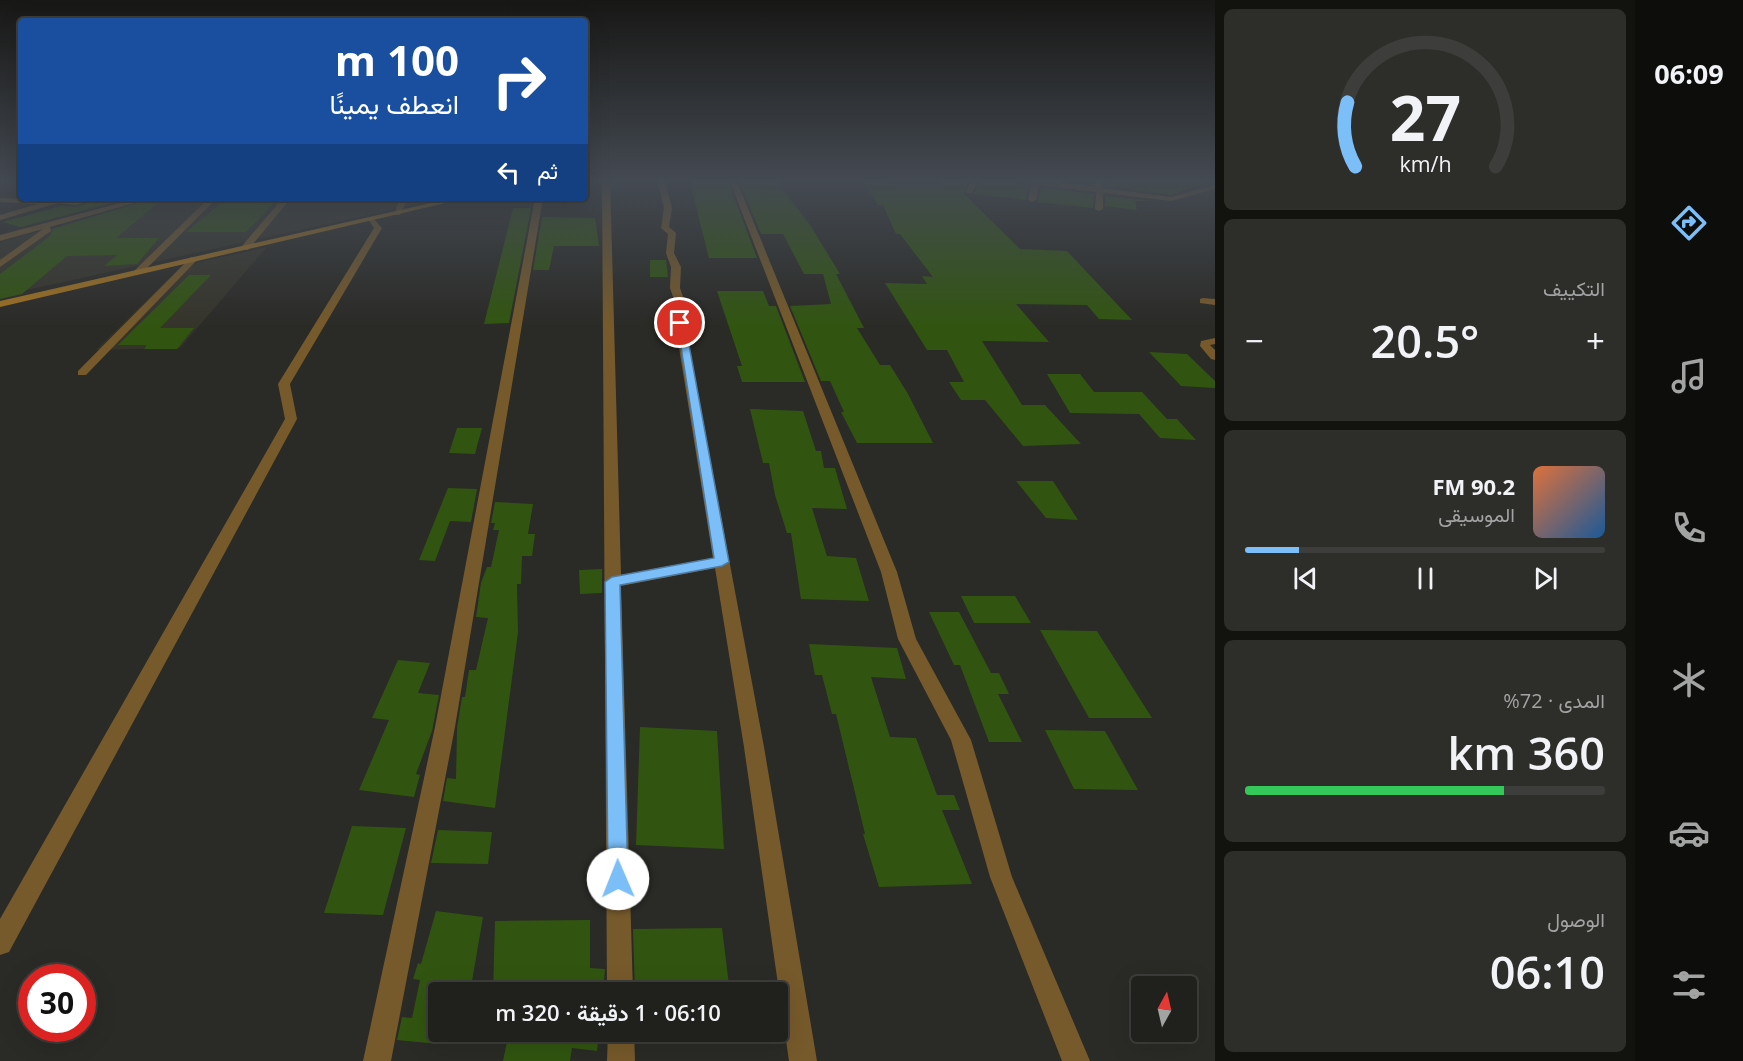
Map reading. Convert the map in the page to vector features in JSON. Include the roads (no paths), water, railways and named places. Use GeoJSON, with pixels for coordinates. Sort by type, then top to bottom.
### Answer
{"type":"FeatureCollection","features":[{"type":"Feature","properties":{"kind":"main road"},"geometry":{"type":"LineString","coordinates":[[0,304],[330,229]]}},
{"type":"Feature","properties":{"kind":"street"},"geometry":{"type":"LineString","coordinates":[[0,238],[34,229]]}},
{"type":"Feature","properties":{"kind":"street"},"geometry":{"type":"LineString","coordinates":[[0,264],[49,229]]}},
{"type":"Feature","properties":{"kind":"street"},"geometry":{"type":"LineString","coordinates":[[138,272],[182,229]]}},
{"type":"Feature","properties":{"kind":"street"},"geometry":{"type":"LineString","coordinates":[[245,248],[261,229]]}},
{"type":"Feature","properties":{"kind":"street"},"geometry":{"type":"LineString","coordinates":[[0,943],[291,419],[284,384],[378,229]]}},
{"type":"Feature","properties":{"kind":"street"},"geometry":{"type":"LineString","coordinates":[[377,1061],[445,727],[533,229]]}},
{"type":"Feature","properties":{"kind":"street"},"geometry":{"type":"LineString","coordinates":[[607,229],[620,982]]}},
{"type":"Feature","properties":{"kind":"street"},"geometry":{"type":"LineString","coordinates":[[667,229],[672,233],[670,253],[676,267],[675,288],[683,311],[680,323],[754,747],[803,1061]]}},
{"type":"Feature","properties":{"kind":"street"},"geometry":{"type":"LineString","coordinates":[[752,229],[889,572],[907,639],[961,740],[1001,877],[1076,1061]]}},
{"type":"Feature","properties":{"kind":"street"},"geometry":{"type":"LineString","coordinates":[[82,373],[182,274],[194,259]]}},
{"type":"Feature","properties":{"kind":"street"},"geometry":{"type":"LineString","coordinates":[[1203,301],[1215,302]]}},
{"type":"Feature","properties":{"kind":"street"},"geometry":{"type":"LineString","coordinates":[[1215,341],[1205,343],[1215,357]]}},
{"type":"Feature","properties":{"kind":"street"},"geometry":{"type":"LineString","coordinates":[[612,582],[722,562]]}},
{"type":"Feature","properties":{"kind":"street"},"geometry":{"type":"LineString","coordinates":[[621,1042],[621,1061]]}}]}
